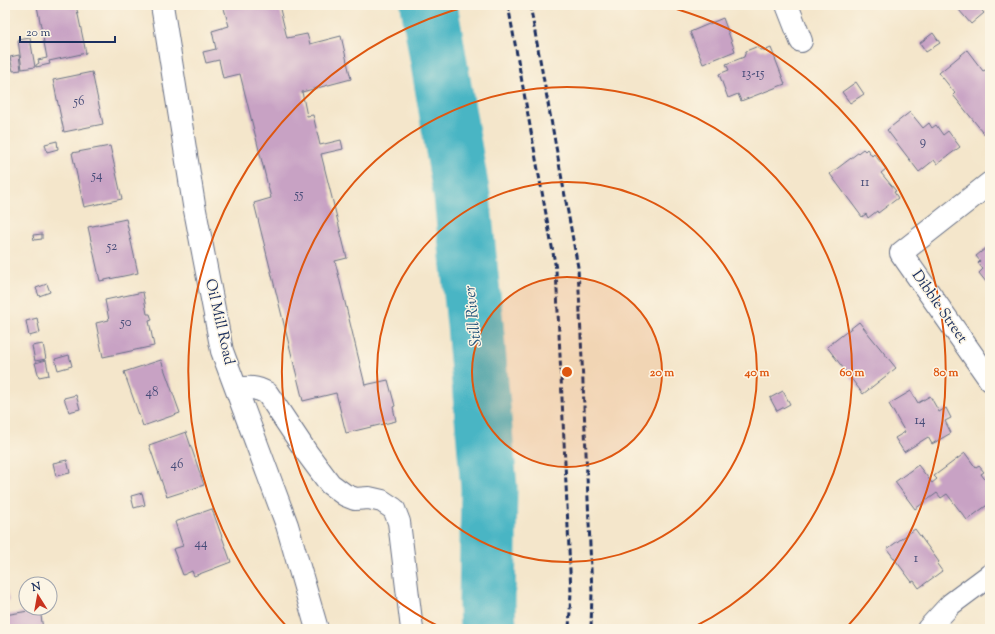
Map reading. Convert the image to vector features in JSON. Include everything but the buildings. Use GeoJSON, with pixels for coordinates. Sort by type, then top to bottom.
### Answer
{"type":"FeatureCollection","features":[{"type":"Feature","properties":{"kind":"street","name":"Oil Mill Road"},"geometry":{"type":"LineString","coordinates":[[162,5],[194,205],[222,351],[287,525],[317,629]]}},
{"type":"Feature","properties":{"kind":"street"},"geometry":{"type":"LineString","coordinates":[[787,5],[801,41]]}},
{"type":"Feature","properties":{"kind":"street","name":"Dibble Street"},"geometry":{"type":"LineString","coordinates":[[990,183],[901,253],[990,380]]}},
{"type":"Feature","properties":{"kind":"street"},"geometry":{"type":"LineString","coordinates":[[237,389],[250,387],[267,393],[307,453],[330,484],[337,490],[355,499],[369,498],[382,501],[394,509],[398,522],[412,629]]}},
{"type":"Feature","properties":{"kind":"street"},"geometry":{"type":"LineString","coordinates":[[928,629],[951,604],[990,575]]}},
{"type":"Feature","properties":{"kind":"waterway","name":"Still River"},"geometry":{"type":"LineString","coordinates":[[429,5],[462,197],[475,324],[489,488],[488,629]]}},
{"type":"Feature","properties":{"kind":"railway"},"geometry":{"type":"LineString","coordinates":[[508,5],[556,269],[571,592],[569,629]]}},
{"type":"Feature","properties":{"kind":"railway"},"geometry":{"type":"LineString","coordinates":[[530,5],[578,267],[592,592],[591,629]]}}]}
